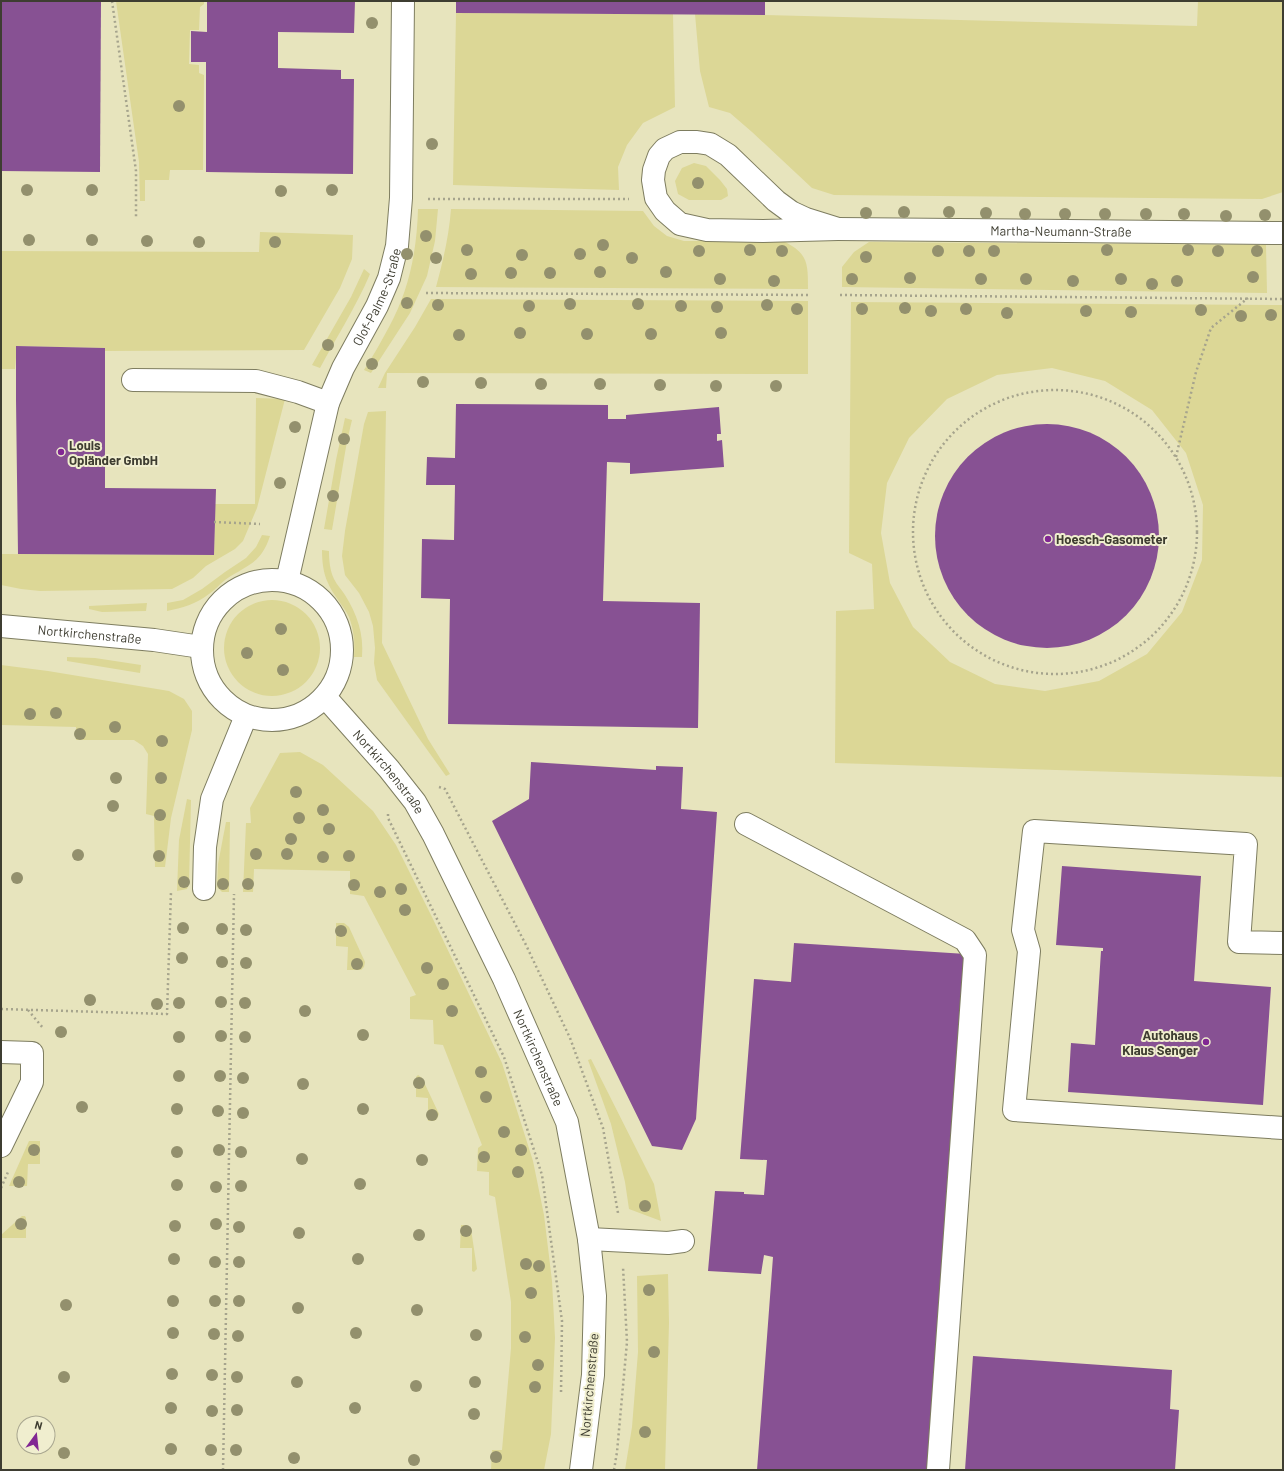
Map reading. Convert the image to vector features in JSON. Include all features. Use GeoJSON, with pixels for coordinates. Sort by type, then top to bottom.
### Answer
{"type":"FeatureCollection","features":[{"type":"Feature","properties":{"kind":"main road","name":"Olof-Palme-Straße"},"geometry":{"type":"LineString","coordinates":[[287,581],[328,403],[343,368],[377,306],[389,278],[397,246],[401,198],[403,1]]}},
{"type":"Feature","properties":{"kind":"main road","name":"Martha-Neumann-Straße"},"geometry":{"type":"LineString","coordinates":[[838,229],[806,220],[791,212],[776,201],[728,155],[710,144],[680,142],[665,149],[659,156],[654,170],[653,180],[656,198],[665,211],[680,224],[707,230],[763,231],[838,229],[1283,233]]}},
{"type":"Feature","properties":{"kind":"main road"},"geometry":{"type":"LineString","coordinates":[[133,380],[256,381],[298,392],[328,403]]}},
{"type":"Feature","properties":{"kind":"main road"},"geometry":{"type":"LineString","coordinates":[[266,580],[287,581],[306,588],[323,601],[336,618],[342,638],[343,659],[337,680],[326,698],[309,711],[289,719],[267,721],[246,716],[227,705],[212,689],[204,669],[201,647],[205,627],[211,615],[229,594],[246,584],[266,580]]}},
{"type":"Feature","properties":{"kind":"main road","name":"Nortkirchenstraße"},"geometry":{"type":"LineString","coordinates":[[1,626],[154,640],[201,647]]}},
{"type":"Feature","properties":{"kind":"main road","name":"Nortkirchenstraße"},"geometry":{"type":"LineString","coordinates":[[326,698],[389,769],[415,802],[434,834],[504,979],[567,1122],[589,1239],[595,1296],[593,1375],[580,1470]]}},
{"type":"Feature","properties":{"kind":"main road"},"geometry":{"type":"LineString","coordinates":[[204,889],[205,847],[212,799],[246,716]]}},
{"type":"Feature","properties":{"kind":"main road"},"geometry":{"type":"LineString","coordinates":[[746,824],[965,940],[975,955],[938,1470]]}},
{"type":"Feature","properties":{"kind":"main road"},"geometry":{"type":"LineString","coordinates":[[1283,943],[1239,942],[1246,844],[1034,831],[1023,930],[1029,951],[1014,1110],[1283,1128]]}},
{"type":"Feature","properties":{"kind":"main road"},"geometry":{"type":"LineString","coordinates":[[1,1052],[32,1053],[32,1082],[1,1146]]}},
{"type":"Feature","properties":{"kind":"main road"},"geometry":{"type":"LineString","coordinates":[[589,1239],[668,1242],[683,1241]]}},
{"type":"Feature","properties":{"kind":"path"},"geometry":{"type":"LineString","coordinates":[[112,1],[136,171],[136,217]]}},
{"type":"Feature","properties":{"kind":"path"},"geometry":{"type":"LineString","coordinates":[[424,199],[634,199]]}},
{"type":"Feature","properties":{"kind":"path"},"geometry":{"type":"LineString","coordinates":[[426,293],[809,295]]}},
{"type":"Feature","properties":{"kind":"path"},"geometry":{"type":"LineString","coordinates":[[840,295],[1283,299]]}},
{"type":"Feature","properties":{"kind":"path"},"geometry":{"type":"LineString","coordinates":[[1176,457],[1143,420],[1104,398],[1060,390],[1015,395],[975,414],[942,445],[920,484],[913,520],[912,528],[918,572],[937,613],[968,646],[1012,668],[1061,675],[1109,665],[1151,638],[1181,600],[1197,552],[1195,503],[1176,457],[1196,372],[1211,328],[1248,298]]}},
{"type":"Feature","properties":{"kind":"path"},"geometry":{"type":"LineString","coordinates":[[214,522],[260,524]]}},
{"type":"Feature","properties":{"kind":"path"},"geometry":{"type":"LineString","coordinates":[[388,818],[504,1057],[542,1175],[562,1321],[561,1397]]}},
{"type":"Feature","properties":{"kind":"path"},"geometry":{"type":"LineString","coordinates":[[1,1009],[167,1014],[171,892]]}},
{"type":"Feature","properties":{"kind":"path"},"geometry":{"type":"LineString","coordinates":[[222,1470],[234,894]]}},
{"type":"Feature","properties":{"kind":"shaded area"},"geometry":{"type":"Polygon","coordinates":[[[1,1],[1283,1],[1283,1470],[1,1470],[1,1]]]}},
{"type":"Feature","properties":{"kind":"shaded area"},"geometry":{"type":"Polygon","coordinates":[[[116,1],[204,1],[204,4],[200,7],[199,30],[190,30],[189,64],[199,65],[199,73],[204,75],[203,170],[170,170],[169,180],[145,180],[145,201],[140,201],[139,162],[116,1]]]}},
{"type":"Feature","properties":{"kind":"shaded area"},"geometry":{"type":"Polygon","coordinates":[[[1198,1],[1283,1],[1283,192],[1262,199],[834,195],[812,188],[730,113],[709,107],[700,71],[695,14],[1197,26],[1198,1]]]}},
{"type":"Feature","properties":{"kind":"shaded area"},"geometry":{"type":"Polygon","coordinates":[[[456,13],[673,14],[675,107],[643,123],[627,145],[618,167],[619,190],[453,185],[456,13]]]}},
{"type":"Feature","properties":{"kind":"shaded area"},"geometry":{"type":"Polygon","coordinates":[[[694,163],[706,166],[727,189],[728,196],[721,200],[689,200],[678,194],[675,181],[682,168],[694,163]]]}},
{"type":"Feature","properties":{"kind":"shaded area"},"geometry":{"type":"Polygon","coordinates":[[[418,209],[438,209],[435,241],[427,276],[410,313],[371,373],[364,370],[380,344],[396,313],[407,285],[414,255],[418,209]]]}},
{"type":"Feature","properties":{"kind":"shaded area"},"geometry":{"type":"Polygon","coordinates":[[[451,209],[643,211],[654,226],[667,236],[684,241],[783,241],[797,250],[805,260],[808,272],[808,289],[436,287],[449,229],[451,209]]]}},
{"type":"Feature","properties":{"kind":"shaded area"},"geometry":{"type":"Polygon","coordinates":[[[260,232],[353,235],[352,259],[340,288],[304,350],[105,351],[105,348],[17,346],[15,369],[1,369],[1,251],[259,252],[260,232]]]}},
{"type":"Feature","properties":{"kind":"shaded area"},"geometry":{"type":"Polygon","coordinates":[[[869,242],[1266,245],[1267,293],[842,287],[842,267],[854,252],[869,242]]]}},
{"type":"Feature","properties":{"kind":"shaded area"},"geometry":{"type":"Polygon","coordinates":[[[364,269],[370,274],[353,310],[320,368],[312,365],[351,297],[364,269]]]}},
{"type":"Feature","properties":{"kind":"shaded area"},"geometry":{"type":"Polygon","coordinates":[[[431,299],[808,301],[808,374],[387,373],[386,388],[378,388],[385,373],[431,299]]]}},
{"type":"Feature","properties":{"kind":"shaded area"},"geometry":{"type":"Polygon","coordinates":[[[851,302],[1283,305],[1283,777],[835,763],[836,611],[874,609],[872,564],[849,553],[851,302]],[[1052,368],[997,375],[947,399],[909,438],[887,483],[881,533],[890,583],[913,627],[950,662],[995,684],[1045,691],[1099,681],[1147,654],[1182,612],[1202,560],[1203,505],[1186,453],[1152,410],[1105,381],[1052,368]]]}},
{"type":"Feature","properties":{"kind":"shaded area"},"geometry":{"type":"Polygon","coordinates":[[[256,398],[285,399],[257,508],[243,541],[235,549],[206,566],[193,578],[172,589],[40,591],[1,585],[1,554],[214,555],[215,504],[255,504],[256,398]]]}},
{"type":"Feature","properties":{"kind":"shaded area"},"geometry":{"type":"Polygon","coordinates":[[[386,411],[382,643],[428,739],[450,774],[446,776],[377,680],[374,663],[375,648],[373,626],[369,612],[359,593],[345,575],[342,556],[345,531],[364,424],[368,412],[386,411]]]}},
{"type":"Feature","properties":{"kind":"shaded area"},"geometry":{"type":"Polygon","coordinates":[[[345,418],[352,420],[332,530],[324,529],[336,460],[345,418]]]}},
{"type":"Feature","properties":{"kind":"shaded area"},"geometry":{"type":"Polygon","coordinates":[[[262,535],[270,536],[262,553],[252,563],[225,580],[211,592],[194,603],[167,611],[167,603],[183,600],[202,589],[246,558],[256,547],[262,535]]]}},
{"type":"Feature","properties":{"kind":"shaded area"},"geometry":{"type":"Polygon","coordinates":[[[322,550],[329,551],[330,565],[333,576],[349,602],[359,624],[362,640],[362,657],[354,657],[354,637],[351,622],[326,579],[322,550]]]}},
{"type":"Feature","properties":{"kind":"shaded area"},"geometry":{"type":"Polygon","coordinates":[[[272,600],[290,604],[299,608],[306,614],[312,621],[316,630],[320,648],[316,666],[312,675],[306,682],[299,688],[290,692],[272,696],[254,692],[245,688],[238,682],[232,675],[228,666],[224,648],[228,630],[232,621],[238,614],[245,608],[254,604],[272,600]]]}},
{"type":"Feature","properties":{"kind":"shaded area"},"geometry":{"type":"Polygon","coordinates":[[[147,603],[146,611],[102,612],[89,609],[89,606],[147,603]]]}},
{"type":"Feature","properties":{"kind":"shaded area"},"geometry":{"type":"Polygon","coordinates":[[[67,657],[95,658],[141,665],[140,673],[67,661],[67,657]]]}},
{"type":"Feature","properties":{"kind":"shaded area"},"geometry":{"type":"Polygon","coordinates":[[[1,665],[48,671],[169,691],[184,699],[192,711],[192,730],[171,818],[165,867],[155,867],[154,816],[146,814],[148,754],[143,746],[134,740],[76,740],[76,727],[1,725],[1,665]]]}},
{"type":"Feature","properties":{"kind":"shaded area"},"geometry":{"type":"Polygon","coordinates":[[[300,752],[323,765],[373,811],[396,845],[502,1063],[533,1161],[544,1215],[552,1281],[555,1338],[551,1434],[544,1470],[491,1470],[492,1450],[502,1450],[511,1348],[511,1302],[495,1197],[489,1195],[489,1172],[477,1171],[478,1148],[482,1145],[443,1045],[434,1044],[433,1020],[410,1019],[410,997],[416,995],[364,896],[350,894],[350,871],[254,869],[253,892],[243,892],[246,823],[251,823],[250,808],[280,753],[300,752]]]}},
{"type":"Feature","properties":{"kind":"shaded area"},"geometry":{"type":"Polygon","coordinates":[[[187,799],[191,800],[189,884],[187,889],[177,891],[179,840],[187,799]]]}},
{"type":"Feature","properties":{"kind":"shaded area"},"geometry":{"type":"Polygon","coordinates":[[[226,822],[230,822],[229,892],[222,892],[217,887],[218,864],[226,822]]]}},
{"type":"Feature","properties":{"kind":"shaded area"},"geometry":{"type":"Polygon","coordinates":[[[336,923],[344,923],[349,927],[365,962],[364,967],[361,970],[347,970],[348,947],[336,946],[336,923]]]}},
{"type":"Feature","properties":{"kind":"shaded area"},"geometry":{"type":"Polygon","coordinates":[[[591,1059],[654,1184],[661,1221],[629,1209],[625,1182],[611,1124],[588,1060],[591,1059]]]}},
{"type":"Feature","properties":{"kind":"shaded area"},"geometry":{"type":"Polygon","coordinates":[[[418,1075],[422,1078],[439,1114],[437,1119],[434,1121],[428,1121],[428,1098],[416,1097],[416,1077],[418,1075]]]}},
{"type":"Feature","properties":{"kind":"shaded area"},"geometry":{"type":"Polygon","coordinates":[[[29,1141],[40,1141],[40,1164],[28,1164],[27,1186],[9,1186],[29,1141]]]}},
{"type":"Feature","properties":{"kind":"shaded area"},"geometry":{"type":"Polygon","coordinates":[[[22,1216],[25,1216],[26,1218],[26,1238],[2,1238],[1,1261],[1,1235],[22,1216]]]}},
{"type":"Feature","properties":{"kind":"shaded area"},"geometry":{"type":"Polygon","coordinates":[[[461,1225],[467,1225],[471,1229],[477,1269],[474,1272],[472,1271],[472,1248],[460,1248],[461,1225]]]}},
{"type":"Feature","properties":{"kind":"shaded area"},"geometry":{"type":"Polygon","coordinates":[[[668,1274],[669,1323],[665,1470],[625,1470],[632,1427],[638,1352],[637,1276],[668,1274]]]}},
{"type":"Feature","properties":{"kind":"building"},"geometry":{"type":"Polygon","coordinates":[[[1,1],[101,1],[100,172],[1,171],[1,1]]]}},
{"type":"Feature","properties":{"kind":"building"},"geometry":{"type":"Polygon","coordinates":[[[207,1],[355,1],[354,33],[278,32],[278,68],[341,70],[341,79],[354,79],[353,174],[206,172],[206,62],[191,62],[191,31],[207,32],[207,1]]]}},
{"type":"Feature","properties":{"kind":"building"},"geometry":{"type":"Polygon","coordinates":[[[456,1],[765,1],[765,15],[456,13],[456,1]]]}},
{"type":"Feature","properties":{"kind":"building","name":"Louis Opländer GmbH"},"geometry":{"type":"Polygon","coordinates":[[[16,346],[105,348],[105,488],[216,489],[214,555],[18,554],[16,346]]]}},
{"type":"Feature","properties":{"kind":"building"},"geometry":{"type":"Polygon","coordinates":[[[456,404],[608,405],[608,419],[626,419],[626,415],[719,407],[721,434],[717,434],[717,441],[722,440],[724,467],[630,474],[630,463],[607,462],[603,601],[700,603],[698,728],[448,724],[450,599],[421,598],[422,539],[454,540],[455,485],[426,485],[427,457],[455,458],[456,404]]]}},
{"type":"Feature","properties":{"kind":"building","name":"Hoesch-Gasometer"},"geometry":{"type":"Polygon","coordinates":[[[1047,424],[1069,426],[1100,437],[1126,457],[1146,483],[1157,514],[1159,536],[1157,558],[1146,589],[1126,615],[1100,635],[1069,646],[1047,648],[1025,646],[994,635],[968,615],[948,589],[937,558],[935,536],[937,514],[948,483],[968,457],[994,437],[1025,426],[1047,424]]]}},
{"type":"Feature","properties":{"kind":"building"},"geometry":{"type":"Polygon","coordinates":[[[531,762],[656,770],[656,766],[683,767],[681,809],[717,812],[696,1119],[682,1150],[652,1146],[492,821],[529,799],[531,762]]]}},
{"type":"Feature","properties":{"kind":"building"},"geometry":{"type":"Polygon","coordinates":[[[1062,866],[1201,876],[1194,981],[1271,987],[1263,1105],[1068,1092],[1071,1043],[1095,1045],[1101,951],[1103,951],[1103,948],[1056,945],[1062,866]]]}},
{"type":"Feature","properties":{"kind":"building"},"geometry":{"type":"Polygon","coordinates":[[[794,943],[966,954],[930,1470],[757,1470],[773,1257],[764,1255],[761,1274],[708,1271],[715,1191],[744,1192],[744,1194],[764,1195],[767,1160],[740,1159],[754,979],[791,982],[794,943]]]}},
{"type":"Feature","properties":{"kind":"building"},"geometry":{"type":"Polygon","coordinates":[[[973,1356],[1172,1370],[1170,1409],[1179,1410],[1175,1470],[965,1470],[973,1356]]]}},
{"type":"Feature","properties":{"kind":"place","name":"Louis Opländer GmbH"},"geometry":{"type":"Point","coordinates":[61,452]}},
{"type":"Feature","properties":{"kind":"place","name":"Hoesch-Gasometer"},"geometry":{"type":"Point","coordinates":[1048,539]}},
{"type":"Feature","properties":{"kind":"place","name":"Autohaus Klaus Senger"},"geometry":{"type":"Point","coordinates":[1206,1042]}}]}
